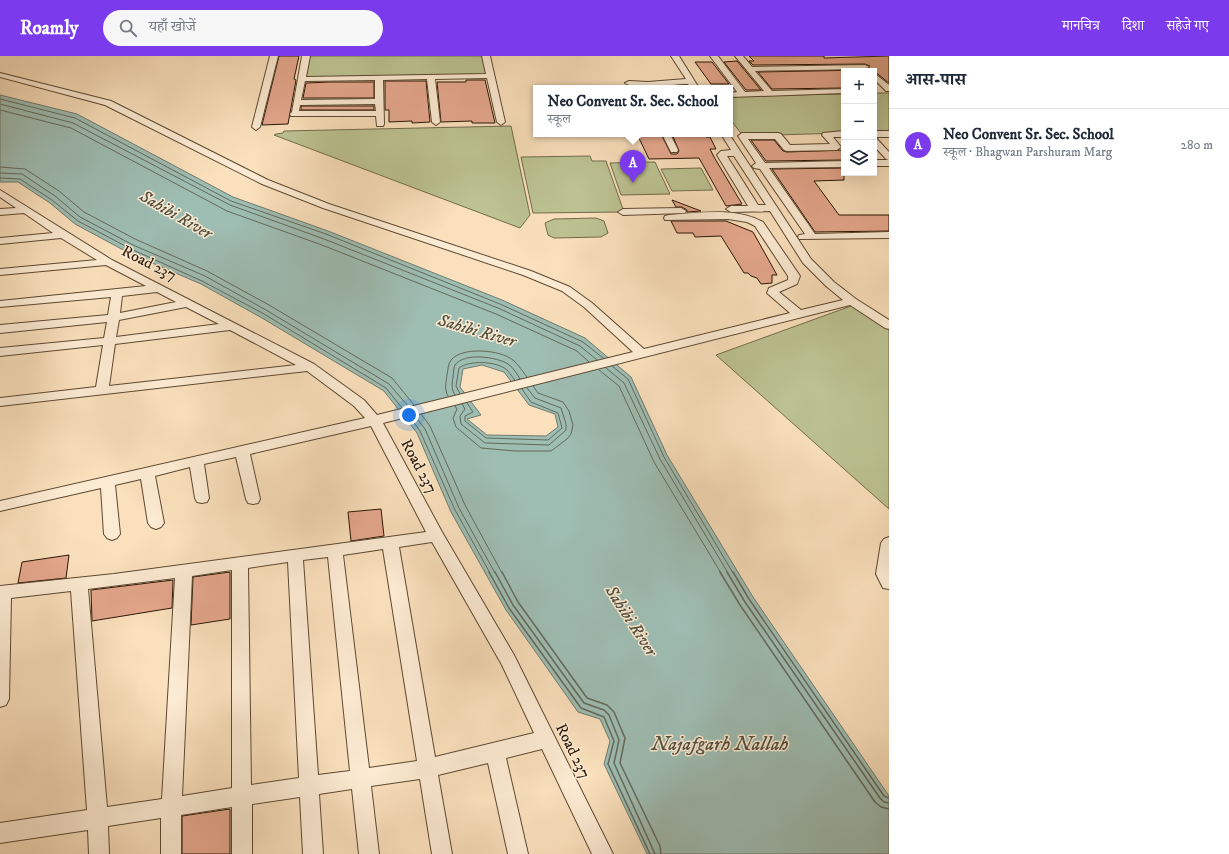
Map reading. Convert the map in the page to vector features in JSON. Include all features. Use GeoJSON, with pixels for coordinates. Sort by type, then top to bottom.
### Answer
{"type":"FeatureCollection","features":[{"type":"Feature","properties":{"kind":"street"},"geometry":{"type":"LineString","coordinates":[[256,127],[274,56]]}},
{"type":"Feature","properties":{"kind":"street"},"geometry":{"type":"LineString","coordinates":[[306,56],[294,118],[380,113]]}},
{"type":"Feature","properties":{"kind":"street"},"geometry":{"type":"LineString","coordinates":[[486,56],[501,122]]}},
{"type":"Feature","properties":{"kind":"street"},"geometry":{"type":"LineString","coordinates":[[675,56],[693,85]]}},
{"type":"Feature","properties":{"kind":"street"},"geometry":{"type":"LineString","coordinates":[[714,56],[742,94]]}},
{"type":"Feature","properties":{"kind":"street"},"geometry":{"type":"LineString","coordinates":[[739,56],[769,94]]}},
{"type":"Feature","properties":{"kind":"street"},"geometry":{"type":"LineString","coordinates":[[749,69],[864,66]]}},
{"type":"Feature","properties":{"kind":"street"},"geometry":{"type":"LineString","coordinates":[[0,75],[108,103],[265,182],[354,217],[527,273],[566,289],[588,305],[642,354]]}},
{"type":"Feature","properties":{"kind":"street"},"geometry":{"type":"LineString","coordinates":[[301,79],[490,76]]}},
{"type":"Feature","properties":{"kind":"street"},"geometry":{"type":"LineString","coordinates":[[431,77],[436,122]]}},
{"type":"Feature","properties":{"kind":"street"},"geometry":{"type":"LineString","coordinates":[[379,78],[380,124]]}},
{"type":"Feature","properties":{"kind":"street"},"geometry":{"type":"LineString","coordinates":[[877,79],[886,90]]}},
{"type":"Feature","properties":{"kind":"street"},"geometry":{"type":"LineString","coordinates":[[629,83],[693,85]]}},
{"type":"Feature","properties":{"kind":"street"},"geometry":{"type":"LineString","coordinates":[[733,95],[841,91]]}},
{"type":"Feature","properties":{"kind":"street"},"geometry":{"type":"LineString","coordinates":[[296,103],[380,101]]}},
{"type":"Feature","properties":{"kind":"street"},"geometry":{"type":"LineString","coordinates":[[733,135],[778,136],[787,148],[837,147],[826,135],[841,134]]}},
{"type":"Feature","properties":{"kind":"street"},"geometry":{"type":"LineString","coordinates":[[877,134],[889,134]]}},
{"type":"Feature","properties":{"kind":"street"},"geometry":{"type":"LineString","coordinates":[[742,136],[812,237]]}},
{"type":"Feature","properties":{"kind":"street"},"geometry":{"type":"LineString","coordinates":[[668,137],[674,150]]}},
{"type":"Feature","properties":{"kind":"street"},"geometry":{"type":"LineString","coordinates":[[727,137],[807,261],[830,284],[852,301],[889,324]]}},
{"type":"Feature","properties":{"kind":"street"},"geometry":{"type":"LineString","coordinates":[[877,144],[889,157]]}},
{"type":"Feature","properties":{"kind":"street"},"geometry":{"type":"LineString","coordinates":[[738,153],[724,153],[722,155],[755,209]]}},
{"type":"Feature","properties":{"kind":"street"},"geometry":{"type":"LineString","coordinates":[[877,163],[889,163]]}},
{"type":"Feature","properties":{"kind":"street"},"geometry":{"type":"LineString","coordinates":[[746,167],[841,164]]}},
{"type":"Feature","properties":{"kind":"street","name":"Road 237"},"geometry":{"type":"LineString","coordinates":[[0,193],[63,235],[108,262],[310,367],[359,403],[375,421],[436,536],[508,660],[603,854]]}},
{"type":"Feature","properties":{"kind":"street"},"geometry":{"type":"LineString","coordinates":[[623,212],[773,208]]}},
{"type":"Feature","properties":{"kind":"street"},"geometry":{"type":"LineString","coordinates":[[0,212],[27,210]]}},
{"type":"Feature","properties":{"kind":"street"},"geometry":{"type":"LineString","coordinates":[[669,218],[736,216],[753,220],[780,219]]}},
{"type":"Feature","properties":{"kind":"street"},"geometry":{"type":"LineString","coordinates":[[753,220],[759,224],[794,276],[793,282],[773,290],[773,294],[799,315]]}},
{"type":"Feature","properties":{"kind":"street"},"geometry":{"type":"LineString","coordinates":[[0,241],[63,235]]}},
{"type":"Feature","properties":{"kind":"street"},"geometry":{"type":"LineString","coordinates":[[792,238],[889,235]]}},
{"type":"Feature","properties":{"kind":"street"},"geometry":{"type":"LineString","coordinates":[[0,272],[108,262]]}},
{"type":"Feature","properties":{"kind":"street"},"geometry":{"type":"LineString","coordinates":[[0,304],[160,288]]}},
{"type":"Feature","properties":{"kind":"street"},"geometry":{"type":"LineString","coordinates":[[102,391],[117,293]]}},
{"type":"Feature","properties":{"kind":"street"},"geometry":{"type":"LineString","coordinates":[[0,506],[375,421],[852,301]]}},
{"type":"Feature","properties":{"kind":"street"},"geometry":{"type":"LineString","coordinates":[[0,329],[113,318],[189,303]]}},
{"type":"Feature","properties":{"kind":"street"},"geometry":{"type":"LineString","coordinates":[[0,352],[110,341],[233,326]]}},
{"type":"Feature","properties":{"kind":"street"},"geometry":{"type":"LineString","coordinates":[[0,402],[310,367]]}},
{"type":"Feature","properties":{"kind":"street"},"geometry":{"type":"LineString","coordinates":[[242,451],[253,499]]}},
{"type":"Feature","properties":{"kind":"street"},"geometry":{"type":"LineString","coordinates":[[196,461],[202,498]]}},
{"type":"Feature","properties":{"kind":"street"},"geometry":{"type":"LineString","coordinates":[[147,473],[156,523]]}},
{"type":"Feature","properties":{"kind":"street"},"geometry":{"type":"LineString","coordinates":[[108,482],[112,534]]}},
{"type":"Feature","properties":{"kind":"street"},"geometry":{"type":"LineString","coordinates":[[0,699],[1,593],[240,563],[436,536]]}},
{"type":"Feature","properties":{"kind":"street"},"geometry":{"type":"LineString","coordinates":[[390,542],[429,768],[442,854]]}},
{"type":"Feature","properties":{"kind":"street"},"geometry":{"type":"LineString","coordinates":[[889,543],[884,574],[889,583]]}},
{"type":"Feature","properties":{"kind":"street"},"geometry":{"type":"LineString","coordinates":[[335,550],[370,854]]}},
{"type":"Feature","properties":{"kind":"street"},"geometry":{"type":"LineString","coordinates":[[295,555],[313,854]]}},
{"type":"Feature","properties":{"kind":"street"},"geometry":{"type":"LineString","coordinates":[[240,563],[243,796],[242,854]]}},
{"type":"Feature","properties":{"kind":"street"},"geometry":{"type":"LineString","coordinates":[[171,854],[171,806],[184,570]]}},
{"type":"Feature","properties":{"kind":"street"},"geometry":{"type":"LineString","coordinates":[[79,584],[98,817],[99,854]]}},
{"type":"Feature","properties":{"kind":"street"},"geometry":{"type":"LineString","coordinates":[[0,833],[429,768],[548,739]]}},
{"type":"Feature","properties":{"kind":"street"},"geometry":{"type":"LineString","coordinates":[[495,753],[518,854]]}},
{"type":"Feature","properties":{"kind":"green space"},"geometry":{"type":"Polygon","coordinates":[[[310,56],[482,56],[486,74],[306,77],[310,56]]]}},
{"type":"Feature","properties":{"kind":"green space"},"geometry":{"type":"Polygon","coordinates":[[[877,93],[889,93],[889,132],[877,132],[877,93]]]}},
{"type":"Feature","properties":{"kind":"green space"},"geometry":{"type":"Polygon","coordinates":[[[841,94],[841,133],[743,136],[733,123],[733,96],[841,94]]]}},
{"type":"Feature","properties":{"kind":"green space"},"geometry":{"type":"Polygon","coordinates":[[[511,126],[530,215],[520,228],[274,135],[283,133],[284,131],[511,126]]]}},
{"type":"Feature","properties":{"kind":"green space"},"geometry":{"type":"Polygon","coordinates":[[[590,156],[592,161],[606,161],[624,212],[533,213],[521,157],[590,156]]]}},
{"type":"Feature","properties":{"kind":"green space"},"geometry":{"type":"Polygon","coordinates":[[[655,162],[670,194],[621,195],[610,163],[655,162]]]}},
{"type":"Feature","properties":{"kind":"green space"},"geometry":{"type":"Polygon","coordinates":[[[701,168],[713,190],[672,191],[661,169],[701,168]]]}},
{"type":"Feature","properties":{"kind":"green space"},"geometry":{"type":"Polygon","coordinates":[[[596,218],[604,221],[608,233],[601,237],[554,238],[548,235],[545,223],[554,219],[596,218]]]}},
{"type":"Feature","properties":{"kind":"green space"},"geometry":{"type":"Polygon","coordinates":[[[851,306],[889,329],[889,509],[716,355],[851,306]]]}},
{"type":"Feature","properties":{"kind":"water","name":"Najafgarh Nallah"},"geometry":{"type":"Polygon","coordinates":[[[0,95],[77,114],[233,197],[328,231],[502,300],[585,338],[631,377],[667,455],[753,597],[889,796],[889,854],[647,854],[604,764],[610,741],[600,719],[578,712],[506,610],[451,512],[417,433],[384,391],[262,318],[201,284],[129,253],[75,224],[50,203],[18,182],[0,182],[0,95]],[[482,365],[463,369],[460,387],[481,415],[467,419],[487,435],[546,436],[558,427],[555,414],[529,405],[504,372],[482,365]]]}},
{"type":"Feature","properties":{"kind":"building"},"geometry":{"type":"Polygon","coordinates":[[[279,56],[299,56],[294,79],[296,80],[288,124],[262,125],[279,56]]]}},
{"type":"Feature","properties":{"kind":"building"},"geometry":{"type":"Polygon","coordinates":[[[749,56],[824,56],[824,58],[889,56],[889,83],[877,73],[877,68],[868,68],[870,66],[865,64],[753,65],[749,61],[754,61],[749,56]]]}},
{"type":"Feature","properties":{"kind":"building"},"geometry":{"type":"Polygon","coordinates":[[[737,61],[761,90],[746,90],[724,62],[737,61]]]}},
{"type":"Feature","properties":{"kind":"building"},"geometry":{"type":"Polygon","coordinates":[[[695,62],[712,62],[729,84],[711,84],[695,62]]]}},
{"type":"Feature","properties":{"kind":"building"},"geometry":{"type":"Polygon","coordinates":[[[841,70],[841,88],[772,89],[758,72],[841,70]]]}},
{"type":"Feature","properties":{"kind":"building"},"geometry":{"type":"Polygon","coordinates":[[[466,80],[485,80],[495,123],[472,123],[472,121],[441,122],[437,82],[466,82],[466,80]]]}},
{"type":"Feature","properties":{"kind":"building"},"geometry":{"type":"Polygon","coordinates":[[[385,81],[426,81],[430,122],[389,122],[389,110],[385,110],[385,81]]]}},
{"type":"Feature","properties":{"kind":"building"},"geometry":{"type":"Polygon","coordinates":[[[374,82],[374,98],[303,98],[306,83],[374,82]]]}},
{"type":"Feature","properties":{"kind":"building"},"geometry":{"type":"Polygon","coordinates":[[[301,106],[374,106],[374,110],[301,110],[301,106]]]}},
{"type":"Feature","properties":{"kind":"building"},"geometry":{"type":"Polygon","coordinates":[[[638,137],[662,137],[671,154],[677,154],[679,151],[673,137],[710,137],[716,149],[710,149],[742,204],[726,206],[699,158],[649,159],[638,137]]]}},
{"type":"Feature","properties":{"kind":"building"},"geometry":{"type":"Polygon","coordinates":[[[751,140],[774,140],[783,151],[787,152],[841,150],[841,160],[766,161],[751,140]]]}},
{"type":"Feature","properties":{"kind":"building"},"geometry":{"type":"Polygon","coordinates":[[[841,168],[841,176],[844,176],[844,180],[814,181],[839,215],[889,215],[889,231],[815,232],[772,169],[841,168]]]}},
{"type":"Feature","properties":{"kind":"building"},"geometry":{"type":"Polygon","coordinates":[[[672,200],[701,211],[687,212],[687,210],[682,207],[676,207],[672,200]]]}},
{"type":"Feature","properties":{"kind":"building"},"geometry":{"type":"Polygon","coordinates":[[[671,221],[726,221],[753,232],[777,275],[772,275],[772,283],[761,284],[757,278],[748,273],[744,273],[721,236],[695,237],[693,233],[677,233],[671,221]]]}},
{"type":"Feature","properties":{"kind":"building"},"geometry":{"type":"Polygon","coordinates":[[[381,509],[384,536],[351,541],[348,512],[381,509]]]}},
{"type":"Feature","properties":{"kind":"building"},"geometry":{"type":"Polygon","coordinates":[[[69,555],[66,578],[18,583],[22,562],[69,555]]]}},
{"type":"Feature","properties":{"kind":"building"},"geometry":{"type":"Polygon","coordinates":[[[230,572],[230,619],[191,625],[193,577],[230,572]]]}},
{"type":"Feature","properties":{"kind":"building"},"geometry":{"type":"Polygon","coordinates":[[[173,580],[172,608],[92,621],[91,590],[173,580]]]}},
{"type":"Feature","properties":{"kind":"building"},"geometry":{"type":"Polygon","coordinates":[[[230,809],[230,854],[182,854],[182,816],[230,809]]]}},
{"type":"Feature","properties":{"kind":"place","name":"Neo Convent Sr. Sec. School"},"geometry":{"type":"Point","coordinates":[633,183]}},
{"type":"Feature","properties":{"kind":"water label","name":"Sahibi River"},"geometry":{"type":"Point","coordinates":[176,215]}},
{"type":"Feature","properties":{"kind":"water label","name":"Sahibi River"},"geometry":{"type":"Point","coordinates":[477,331]}},
{"type":"Feature","properties":{"kind":"water label","name":"Sahibi River"},"geometry":{"type":"Point","coordinates":[631,621]}}]}
